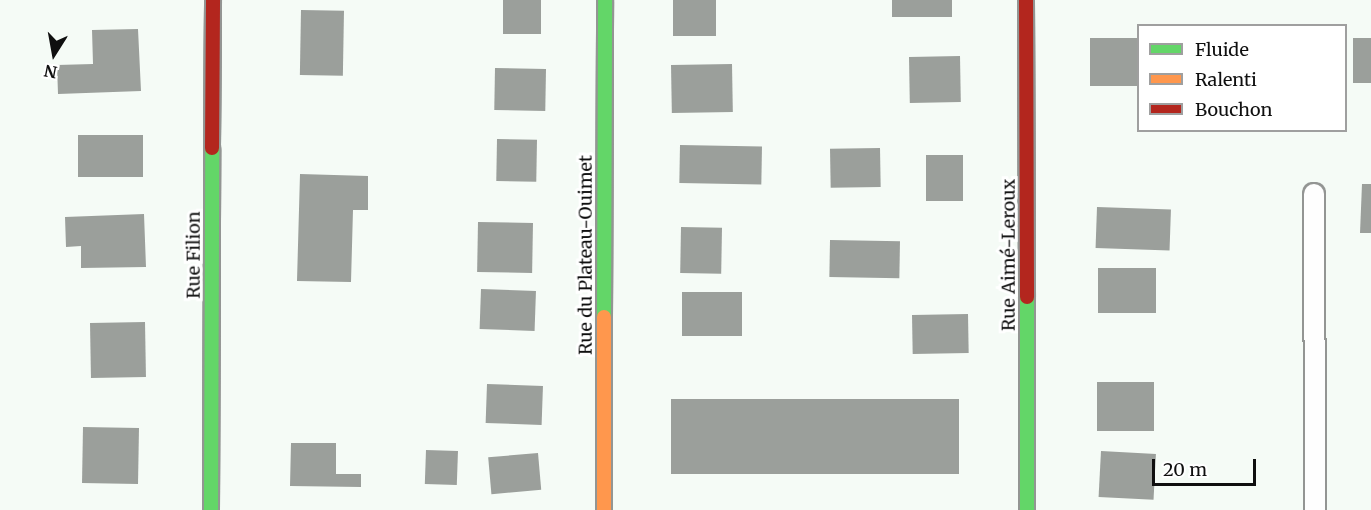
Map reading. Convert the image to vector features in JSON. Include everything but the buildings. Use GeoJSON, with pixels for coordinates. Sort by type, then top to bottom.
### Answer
{"type":"FeatureCollection","features":[{"type":"Feature","properties":{"kind":"street","name":"Rue Filion"},"geometry":{"type":"LineString","coordinates":[[212,510],[213,0]]}},
{"type":"Feature","properties":{"kind":"street","name":"Rue du Plateau-Ouimet"},"geometry":{"type":"LineString","coordinates":[[604,510],[605,0]]}},
{"type":"Feature","properties":{"kind":"street","name":"Rue Aimé-Leroux"},"geometry":{"type":"LineString","coordinates":[[1026,0],[1028,510]]}},
{"type":"Feature","properties":{"kind":"lane"},"geometry":{"type":"LineString","coordinates":[[1314,194],[1315,510]]}},
{"type":"Feature","properties":{"kind":"traffic: fast"},"geometry":{"type":"LineString","coordinates":[[604,317],[605,0]]}},
{"type":"Feature","properties":{"kind":"traffic: fast"},"geometry":{"type":"LineString","coordinates":[[211,510],[212,148]]}},
{"type":"Feature","properties":{"kind":"traffic: fast"},"geometry":{"type":"LineString","coordinates":[[1027,297],[1027,510]]}},
{"type":"Feature","properties":{"kind":"traffic: slow"},"geometry":{"type":"LineString","coordinates":[[604,317],[604,510]]}},
{"type":"Feature","properties":{"kind":"traffic: jam"},"geometry":{"type":"LineString","coordinates":[[212,148],[213,0]]}},
{"type":"Feature","properties":{"kind":"traffic: jam"},"geometry":{"type":"LineString","coordinates":[[1026,0],[1027,297]]}}]}
